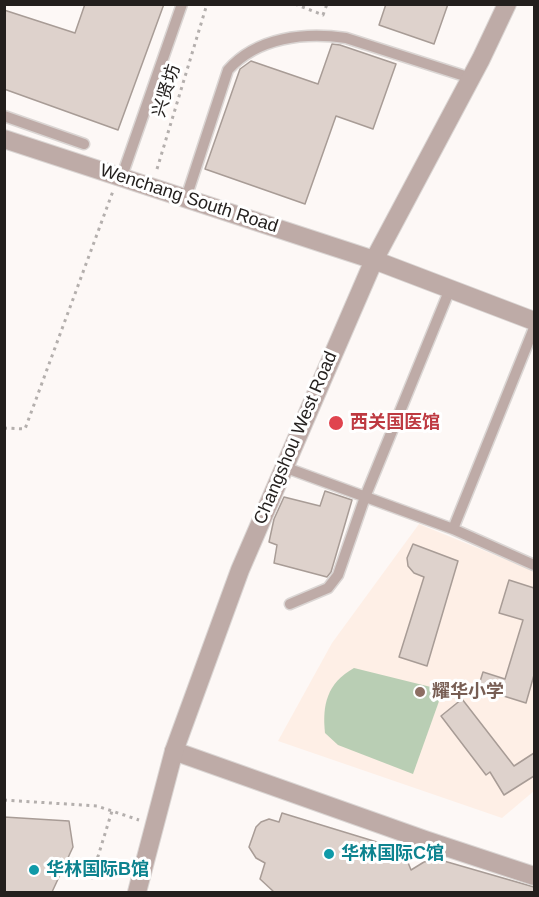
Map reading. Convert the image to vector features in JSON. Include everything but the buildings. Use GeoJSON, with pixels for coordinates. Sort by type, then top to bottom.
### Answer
{"type":"FeatureCollection","features":[{"type":"Feature","properties":{"kind":"street","name":"Changshou West Road"},"geometry":{"type":"LineString","coordinates":[[137,892],[174,751],[240,570],[374,260],[471,78],[507,4]]}},
{"type":"Feature","properties":{"kind":"street","name":"Wenchang South Road"},"geometry":{"type":"LineString","coordinates":[[4,139],[374,260],[534,321]]}},
{"type":"Feature","properties":{"kind":"street"},"geometry":{"type":"LineString","coordinates":[[174,751],[534,876]]}},
{"type":"Feature","properties":{"kind":"lane"},"geometry":{"type":"LineString","coordinates":[[120,176],[182,4]]}},
{"type":"Feature","properties":{"kind":"lane"},"geometry":{"type":"LineString","coordinates":[[186,198],[228,70],[238,58],[261,45],[303,36],[346,38],[471,78]]}},
{"type":"Feature","properties":{"kind":"lane"},"geometry":{"type":"LineString","coordinates":[[4,116],[84,144]]}},
{"type":"Feature","properties":{"kind":"lane"},"geometry":{"type":"LineString","coordinates":[[290,604],[328,588],[338,575],[366,497],[450,289]]}},
{"type":"Feature","properties":{"kind":"lane"},"geometry":{"type":"LineString","coordinates":[[453,529],[534,328]]}},
{"type":"Feature","properties":{"kind":"lane"},"geometry":{"type":"LineString","coordinates":[[284,467],[453,529],[534,565]]}},
{"type":"Feature","properties":{"kind":"path","name":"兴贤坊"},"geometry":{"type":"LineString","coordinates":[[152,186],[207,4]]}},
{"type":"Feature","properties":{"kind":"path"},"geometry":{"type":"LineString","coordinates":[[295,4],[323,15],[327,4]]}},
{"type":"Feature","properties":{"kind":"path"},"geometry":{"type":"LineString","coordinates":[[4,428],[25,429],[120,176]]}},
{"type":"Feature","properties":{"kind":"path"},"geometry":{"type":"LineString","coordinates":[[4,800],[97,806],[155,825]]}},
{"type":"Feature","properties":{"kind":"path"},"geometry":{"type":"LineString","coordinates":[[91,879],[112,811]]}},
{"type":"Feature","properties":{"kind":"shaded area","name":"耀华小学"},"geometry":{"type":"Polygon","coordinates":[[[419,524],[534,571],[534,791],[502,818],[278,741],[332,643],[419,524]]]}},
{"type":"Feature","properties":{"kind":"green space"},"geometry":{"type":"Polygon","coordinates":[[[354,668],[443,690],[413,774],[338,745],[325,733],[324,713],[328,696],[338,681],[354,668]]]}},
{"type":"Feature","properties":{"kind":"place","name":"西关国医馆"},"geometry":{"type":"Point","coordinates":[336,423]}},
{"type":"Feature","properties":{"kind":"place","name":"耀华小学"},"geometry":{"type":"Point","coordinates":[420,692]}},
{"type":"Feature","properties":{"kind":"place","name":"华林国际C馆"},"geometry":{"type":"Point","coordinates":[329,854]}},
{"type":"Feature","properties":{"kind":"place","name":"华林国际B馆"},"geometry":{"type":"Point","coordinates":[34,870]}}]}
